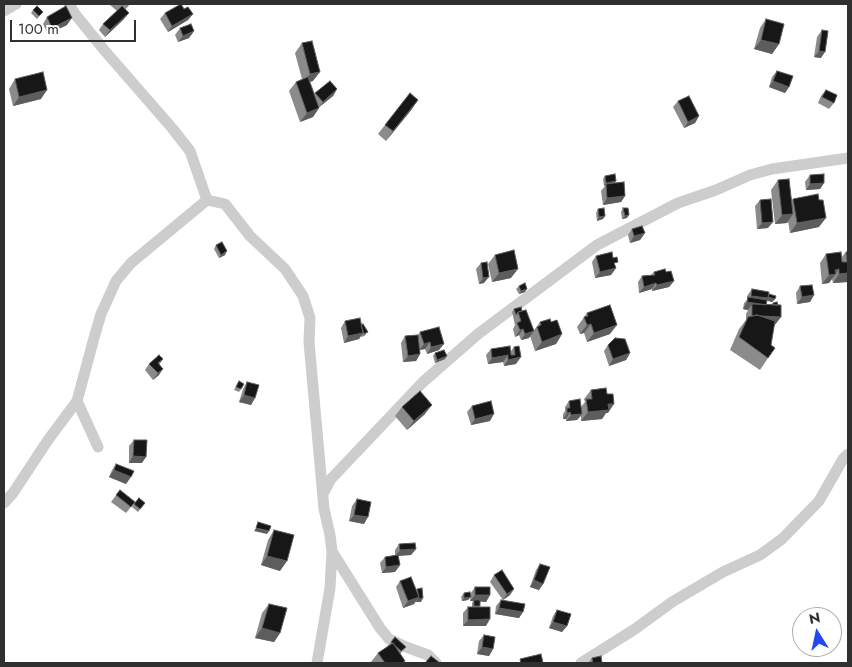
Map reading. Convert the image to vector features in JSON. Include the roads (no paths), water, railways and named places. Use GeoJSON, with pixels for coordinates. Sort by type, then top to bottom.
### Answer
{"type":"FeatureCollection","features":[{"type":"Feature","properties":{"kind":"street"},"geometry":{"type":"LineString","coordinates":[[4,11],[16,4]]}},
{"type":"Feature","properties":{"kind":"street"},"geometry":{"type":"LineString","coordinates":[[69,4],[105,51],[190,151],[207,200]]}},
{"type":"Feature","properties":{"kind":"street"},"geometry":{"type":"LineString","coordinates":[[323,496],[331,479],[423,382],[478,334],[597,246],[678,203],[716,190],[750,175],[772,169],[848,158]]}},
{"type":"Feature","properties":{"kind":"street"},"geometry":{"type":"LineString","coordinates":[[4,503],[77,401],[94,338],[116,281],[132,263],[207,200]]}},
{"type":"Feature","properties":{"kind":"street"},"geometry":{"type":"LineString","coordinates":[[207,200],[225,204],[250,236],[285,269],[303,296],[310,318],[309,342],[323,496],[332,551],[330,588],[317,663]]}},
{"type":"Feature","properties":{"kind":"street"},"geometry":{"type":"LineString","coordinates":[[77,401],[98,447]]}},
{"type":"Feature","properties":{"kind":"street"},"geometry":{"type":"LineString","coordinates":[[582,663],[635,629],[672,602],[723,572],[760,555],[782,540],[819,501],[848,454]]}},
{"type":"Feature","properties":{"kind":"street"},"geometry":{"type":"LineString","coordinates":[[332,551],[380,628],[389,639],[428,655],[436,663]]}}]}
